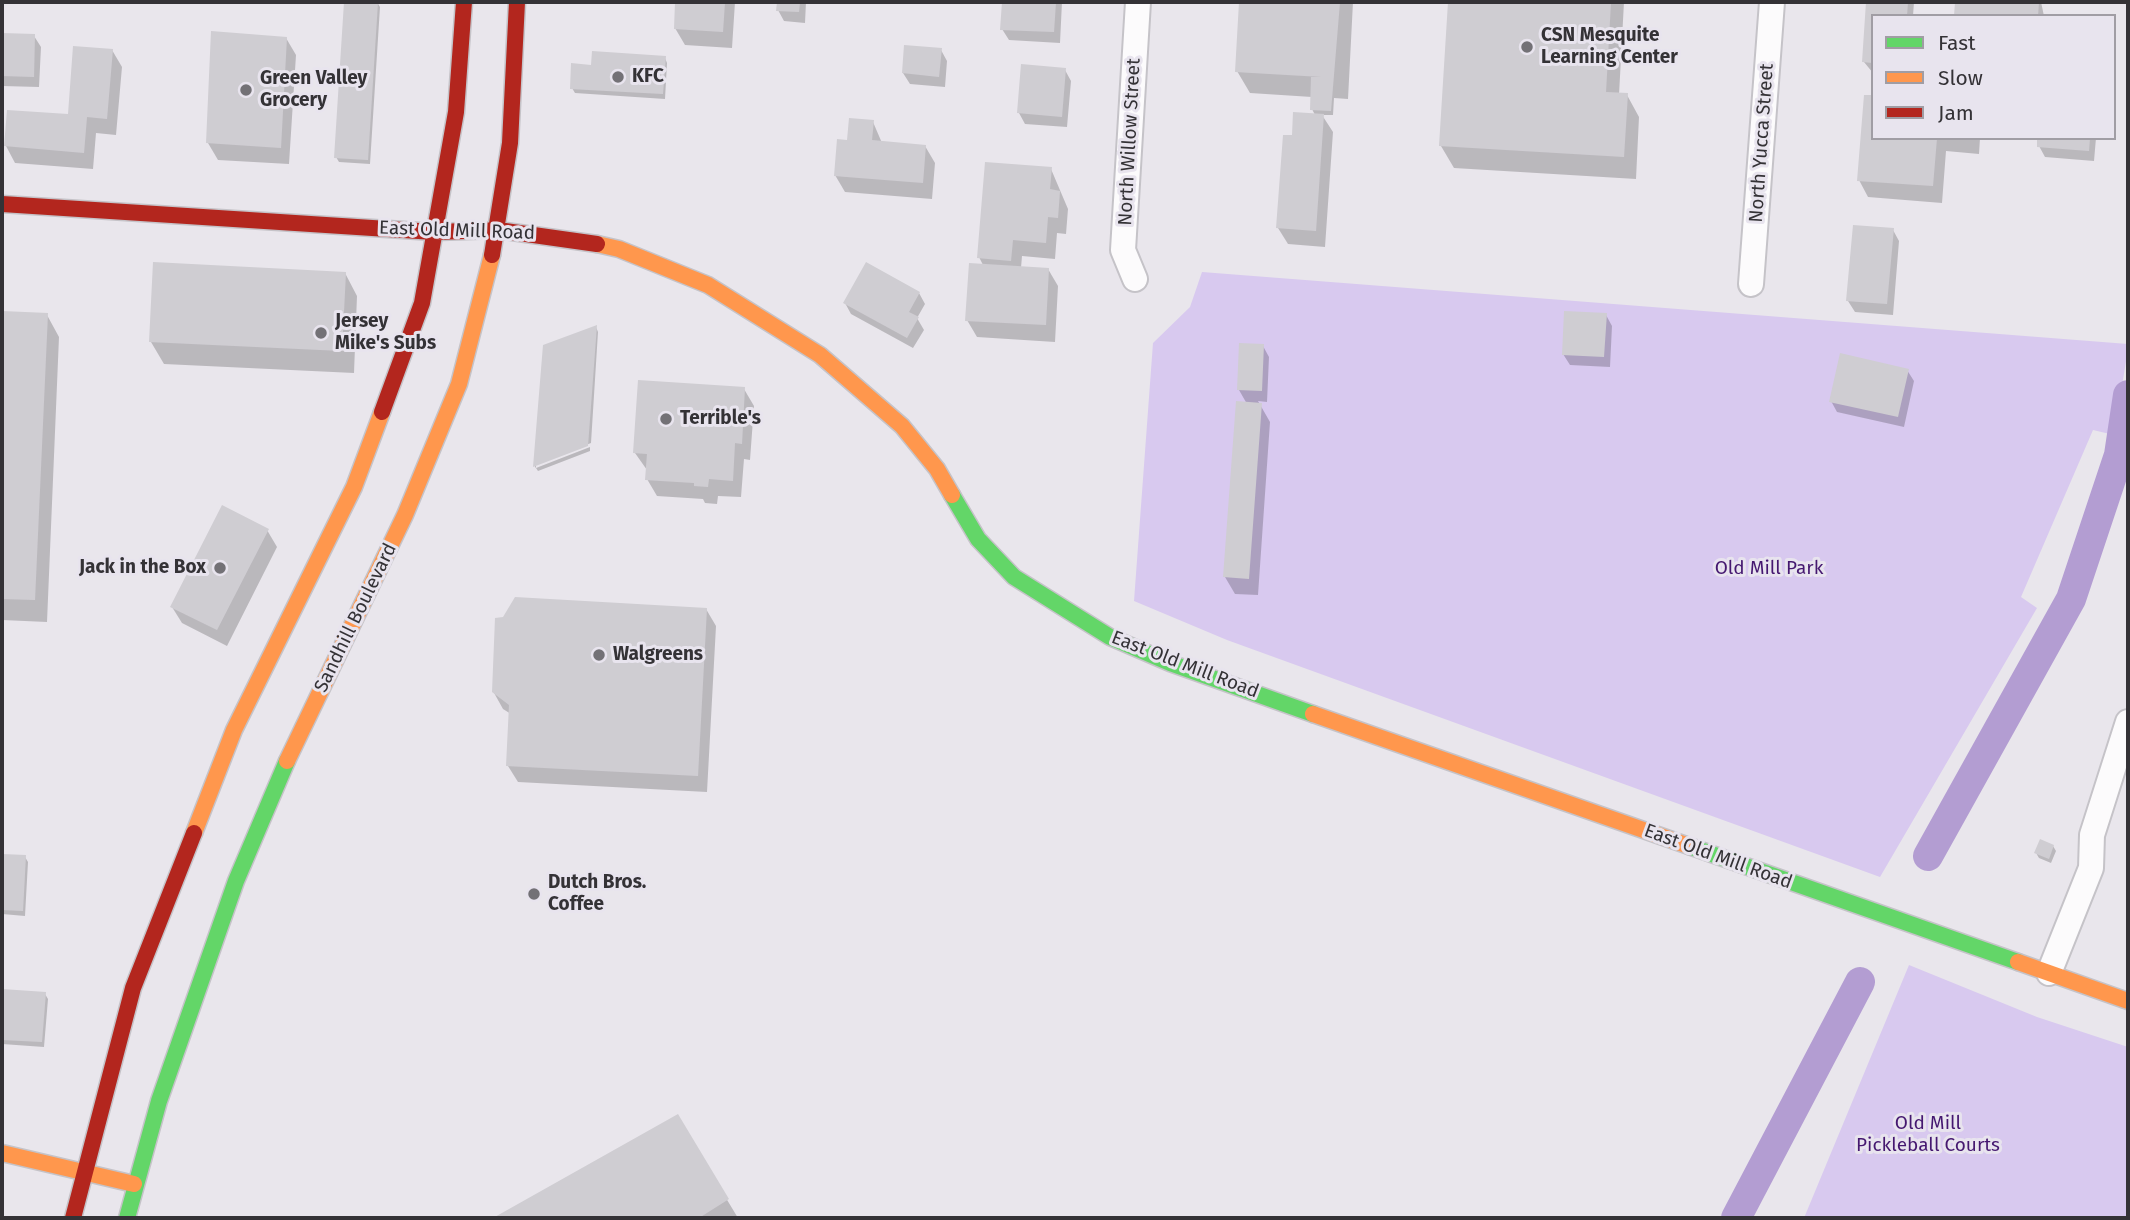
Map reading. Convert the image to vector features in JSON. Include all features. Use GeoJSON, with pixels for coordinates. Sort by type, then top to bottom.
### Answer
{"type":"FeatureCollection","features":[{"type":"Feature","properties":{"kind":"main road"},"geometry":{"type":"LineString","coordinates":[[73,1218],[132,988],[234,730],[354,487],[422,303],[456,112],[464,2]]}},
{"type":"Feature","properties":{"kind":"main road","name":"Sandhill Boulevard"},"geometry":{"type":"LineString","coordinates":[[127,1218],[134,1184],[187,1014],[236,881],[290,754],[405,515],[458,384],[498,230],[510,143],[517,2]]}},
{"type":"Feature","properties":{"kind":"main road","name":"East Old Mill Road"},"geometry":{"type":"LineString","coordinates":[[2,204],[435,232],[498,230],[555,236],[619,248],[708,285],[810,348],[902,426],[936,469],[978,539],[1014,577],[1110,637],[1184,667],[2128,1001]]}},
{"type":"Feature","properties":{"kind":"main road"},"geometry":{"type":"LineString","coordinates":[[2,1153],[134,1184]]}},
{"type":"Feature","properties":{"kind":"street","name":"North Willow Street"},"geometry":{"type":"LineString","coordinates":[[1135,279],[1123,250],[1138,2]]}},
{"type":"Feature","properties":{"kind":"street","name":"North Yucca Street"},"geometry":{"type":"LineString","coordinates":[[1751,284],[1772,2]]}},
{"type":"Feature","properties":{"kind":"street"},"geometry":{"type":"LineString","coordinates":[[2049,973],[2091,868],[2092,835],[2128,722]]}},
{"type":"Feature","properties":{"kind":"green space","name":"Old Mill Park"},"geometry":{"type":"Polygon","coordinates":[[[1202,272],[2128,344],[2128,349],[2114,435],[2093,430],[2021,597],[2037,608],[1880,877],[1227,640],[1134,601],[1153,343],[1190,307],[1202,272]]]}},
{"type":"Feature","properties":{"kind":"green space","name":"Old Mill Pickleball Courts"},"geometry":{"type":"Polygon","coordinates":[[[1909,965],[2037,1017],[2128,1047],[2128,1218],[1804,1218],[1909,965]]]}},
{"type":"Feature","properties":{"kind":"building"},"geometry":{"type":"Polygon","coordinates":[[[344,2],[378,2],[368,160],[334,158],[344,2]]]}},
{"type":"Feature","properties":{"kind":"building"},"geometry":{"type":"Polygon","coordinates":[[[675,2],[725,2],[723,32],[674,29],[675,2]]]}},
{"type":"Feature","properties":{"kind":"building"},"geometry":{"type":"Polygon","coordinates":[[[777,2],[800,2],[799,12],[776,11],[777,2]]]}},
{"type":"Feature","properties":{"kind":"building"},"geometry":{"type":"Polygon","coordinates":[[[1002,2],[1056,2],[1054,32],[1000,30],[1002,2]]]}},
{"type":"Feature","properties":{"kind":"building"},"geometry":{"type":"Polygon","coordinates":[[[1239,2],[1340,2],[1331,111],[1310,110],[1311,77],[1322,77],[1235,72],[1239,2]]]}},
{"type":"Feature","properties":{"kind":"building","name":"CSN Mesquite Learning Center"},"geometry":{"type":"Polygon","coordinates":[[[1448,2],[1611,2],[1606,92],[1628,93],[1624,157],[1439,146],[1448,2]]]}},
{"type":"Feature","properties":{"kind":"building"},"geometry":{"type":"Polygon","coordinates":[[[1866,2],[1908,2],[1907,14],[1871,14],[1871,63],[1862,62],[1866,2]]]}},
{"type":"Feature","properties":{"kind":"building"},"geometry":{"type":"Polygon","coordinates":[[[1955,2],[2039,2],[2038,14],[1954,14],[1955,2]]]}},
{"type":"Feature","properties":{"kind":"building","name":"Green Valley Grocery"},"geometry":{"type":"Polygon","coordinates":[[[211,31],[287,37],[281,148],[206,143],[211,31]]]}},
{"type":"Feature","properties":{"kind":"building"},"geometry":{"type":"Polygon","coordinates":[[[2,33],[35,34],[34,77],[2,76],[2,33]]]}},
{"type":"Feature","properties":{"kind":"building"},"geometry":{"type":"Polygon","coordinates":[[[904,45],[942,48],[939,77],[902,73],[904,45]]]}},
{"type":"Feature","properties":{"kind":"building"},"geometry":{"type":"Polygon","coordinates":[[[73,46],[113,49],[107,119],[87,117],[84,153],[4,146],[7,110],[68,114],[73,46]]]}},
{"type":"Feature","properties":{"kind":"building","name":"KFC"},"geometry":{"type":"Polygon","coordinates":[[[592,51],[666,56],[663,94],[570,89],[571,63],[591,65],[592,51]]]}},
{"type":"Feature","properties":{"kind":"building"},"geometry":{"type":"Polygon","coordinates":[[[1021,64],[1066,68],[1062,117],[1017,113],[1021,64]]]}},
{"type":"Feature","properties":{"kind":"building"},"geometry":{"type":"Polygon","coordinates":[[[1864,95],[1871,95],[1871,140],[1937,140],[1933,186],[1857,181],[1864,95]]]}},
{"type":"Feature","properties":{"kind":"building"},"geometry":{"type":"Polygon","coordinates":[[[1293,112],[1324,114],[1316,231],[1276,228],[1283,135],[1292,135],[1293,112]]]}},
{"type":"Feature","properties":{"kind":"building"},"geometry":{"type":"Polygon","coordinates":[[[849,118],[874,120],[872,140],[926,145],[923,183],[834,176],[837,139],[847,140],[849,118]]]}},
{"type":"Feature","properties":{"kind":"building"},"geometry":{"type":"Polygon","coordinates":[[[2037,140],[2090,140],[2089,151],[2037,147],[2037,140]]]}},
{"type":"Feature","properties":{"kind":"building"},"geometry":{"type":"Polygon","coordinates":[[[985,162],[1052,167],[1050,189],[1060,191],[1058,218],[1048,217],[1046,243],[1013,240],[1011,261],[977,258],[985,162]]]}},
{"type":"Feature","properties":{"kind":"building"},"geometry":{"type":"Polygon","coordinates":[[[1853,225],[1894,228],[1887,304],[1846,301],[1853,225]]]}},
{"type":"Feature","properties":{"kind":"building"},"geometry":{"type":"Polygon","coordinates":[[[153,262],[346,272],[342,351],[149,342],[153,262]]]}},
{"type":"Feature","properties":{"kind":"building"},"geometry":{"type":"Polygon","coordinates":[[[866,262],[920,292],[909,312],[919,317],[907,338],[843,303],[866,262]]]}},
{"type":"Feature","properties":{"kind":"building"},"geometry":{"type":"Polygon","coordinates":[[[969,263],[1049,268],[1046,325],[965,321],[969,263]]]}},
{"type":"Feature","properties":{"kind":"building"},"geometry":{"type":"Polygon","coordinates":[[[2,311],[48,313],[35,600],[2,599],[2,311]]]}},
{"type":"Feature","properties":{"kind":"building"},"geometry":{"type":"Polygon","coordinates":[[[1564,311],[1607,313],[1604,357],[1562,355],[1564,311]]]}},
{"type":"Feature","properties":{"kind":"building"},"geometry":{"type":"Polygon","coordinates":[[[597,325],[588,446],[533,467],[543,345],[597,325]]]}},
{"type":"Feature","properties":{"kind":"building"},"geometry":{"type":"Polygon","coordinates":[[[1239,343],[1264,344],[1262,391],[1237,390],[1239,343]]]}},
{"type":"Feature","properties":{"kind":"building"},"geometry":{"type":"Polygon","coordinates":[[[1840,353],[1909,369],[1898,417],[1829,402],[1840,353]]]}},
{"type":"Feature","properties":{"kind":"building"},"geometry":{"type":"Polygon","coordinates":[[[638,380],[745,387],[742,444],[735,443],[733,481],[709,479],[708,487],[694,486],[694,483],[645,480],[647,454],[633,453],[638,380]]]}},
{"type":"Feature","properties":{"kind":"building"},"geometry":{"type":"Polygon","coordinates":[[[1236,401],[1262,403],[1249,579],[1223,577],[1236,401]]]}},
{"type":"Feature","properties":{"kind":"building","name":"Jack in the Box"},"geometry":{"type":"Polygon","coordinates":[[[222,505],[269,529],[217,630],[170,607],[222,505]]]}},
{"type":"Feature","properties":{"kind":"building","name":"Walgreens"},"geometry":{"type":"Polygon","coordinates":[[[515,597],[707,608],[698,776],[506,766],[509,705],[492,692],[495,618],[503,617],[515,597]]]}},
{"type":"Feature","properties":{"kind":"building"},"geometry":{"type":"Polygon","coordinates":[[[2040,839],[2054,845],[2049,859],[2034,853],[2040,839]]]}},
{"type":"Feature","properties":{"kind":"building"},"geometry":{"type":"Polygon","coordinates":[[[2,854],[26,855],[23,911],[2,910],[2,854]]]}},
{"type":"Feature","properties":{"kind":"building"},"geometry":{"type":"Polygon","coordinates":[[[2,989],[46,992],[42,1042],[2,1040],[2,989]]]}},
{"type":"Feature","properties":{"kind":"building"},"geometry":{"type":"Polygon","coordinates":[[[678,1114],[729,1199],[699,1218],[493,1218],[678,1114]]]}},
{"type":"Feature","properties":{"kind":"waterway"},"geometry":{"type":"LineString","coordinates":[[1928,856],[2071,599],[2119,455],[2128,395]]}},
{"type":"Feature","properties":{"kind":"waterway"},"geometry":{"type":"LineString","coordinates":[[1736,1218],[1860,982]]}},
{"type":"Feature","properties":{"kind":"traffic: fast"},"geometry":{"type":"LineString","coordinates":[[952,495],[978,539],[1014,577],[1110,637],[1170,663],[1313,714]]}},
{"type":"Feature","properties":{"kind":"traffic: fast"},"geometry":{"type":"LineString","coordinates":[[127,1218],[159,1101],[236,881],[287,761]]}},
{"type":"Feature","properties":{"kind":"traffic: fast"},"geometry":{"type":"LineString","coordinates":[[1689,846],[2018,962]]}},
{"type":"Feature","properties":{"kind":"traffic: slow"},"geometry":{"type":"LineString","coordinates":[[597,244],[619,249],[708,285],[820,355],[902,426],[937,469],[952,495]]}},
{"type":"Feature","properties":{"kind":"traffic: slow"},"geometry":{"type":"LineString","coordinates":[[287,761],[405,515],[459,384],[492,255]]}},
{"type":"Feature","properties":{"kind":"traffic: slow"},"geometry":{"type":"LineString","coordinates":[[194,833],[234,730],[354,487],[382,412]]}},
{"type":"Feature","properties":{"kind":"traffic: slow"},"geometry":{"type":"LineString","coordinates":[[1313,714],[1689,846]]}},
{"type":"Feature","properties":{"kind":"traffic: slow"},"geometry":{"type":"LineString","coordinates":[[2018,962],[2128,1001]]}},
{"type":"Feature","properties":{"kind":"traffic: slow"},"geometry":{"type":"LineString","coordinates":[[2,1153],[134,1184]]}},
{"type":"Feature","properties":{"kind":"traffic: jam"},"geometry":{"type":"LineString","coordinates":[[382,412],[422,303],[456,112],[464,2]]}},
{"type":"Feature","properties":{"kind":"traffic: jam"},"geometry":{"type":"LineString","coordinates":[[492,255],[510,143],[517,2]]}},
{"type":"Feature","properties":{"kind":"traffic: jam"},"geometry":{"type":"LineString","coordinates":[[2,204],[434,232],[498,230],[597,244]]}},
{"type":"Feature","properties":{"kind":"traffic: jam"},"geometry":{"type":"LineString","coordinates":[[73,1218],[133,988],[194,833]]}},
{"type":"Feature","properties":{"kind":"place","name":"CSN Mesquite Learning Center"},"geometry":{"type":"Point","coordinates":[1527,47]}},
{"type":"Feature","properties":{"kind":"place","name":"KFC"},"geometry":{"type":"Point","coordinates":[618,77]}},
{"type":"Feature","properties":{"kind":"place","name":"Green Valley Grocery"},"geometry":{"type":"Point","coordinates":[246,90]}},
{"type":"Feature","properties":{"kind":"place","name":"Jersey Mike's Subs"},"geometry":{"type":"Point","coordinates":[321,333]}},
{"type":"Feature","properties":{"kind":"place","name":"Terrible's"},"geometry":{"type":"Point","coordinates":[666,419]}},
{"type":"Feature","properties":{"kind":"place","name":"Jack in the Box"},"geometry":{"type":"Point","coordinates":[220,568]}},
{"type":"Feature","properties":{"kind":"place","name":"Walgreens"},"geometry":{"type":"Point","coordinates":[599,655]}},
{"type":"Feature","properties":{"kind":"place","name":"Dutch Bros. Coffee"},"geometry":{"type":"Point","coordinates":[534,894]}}]}
